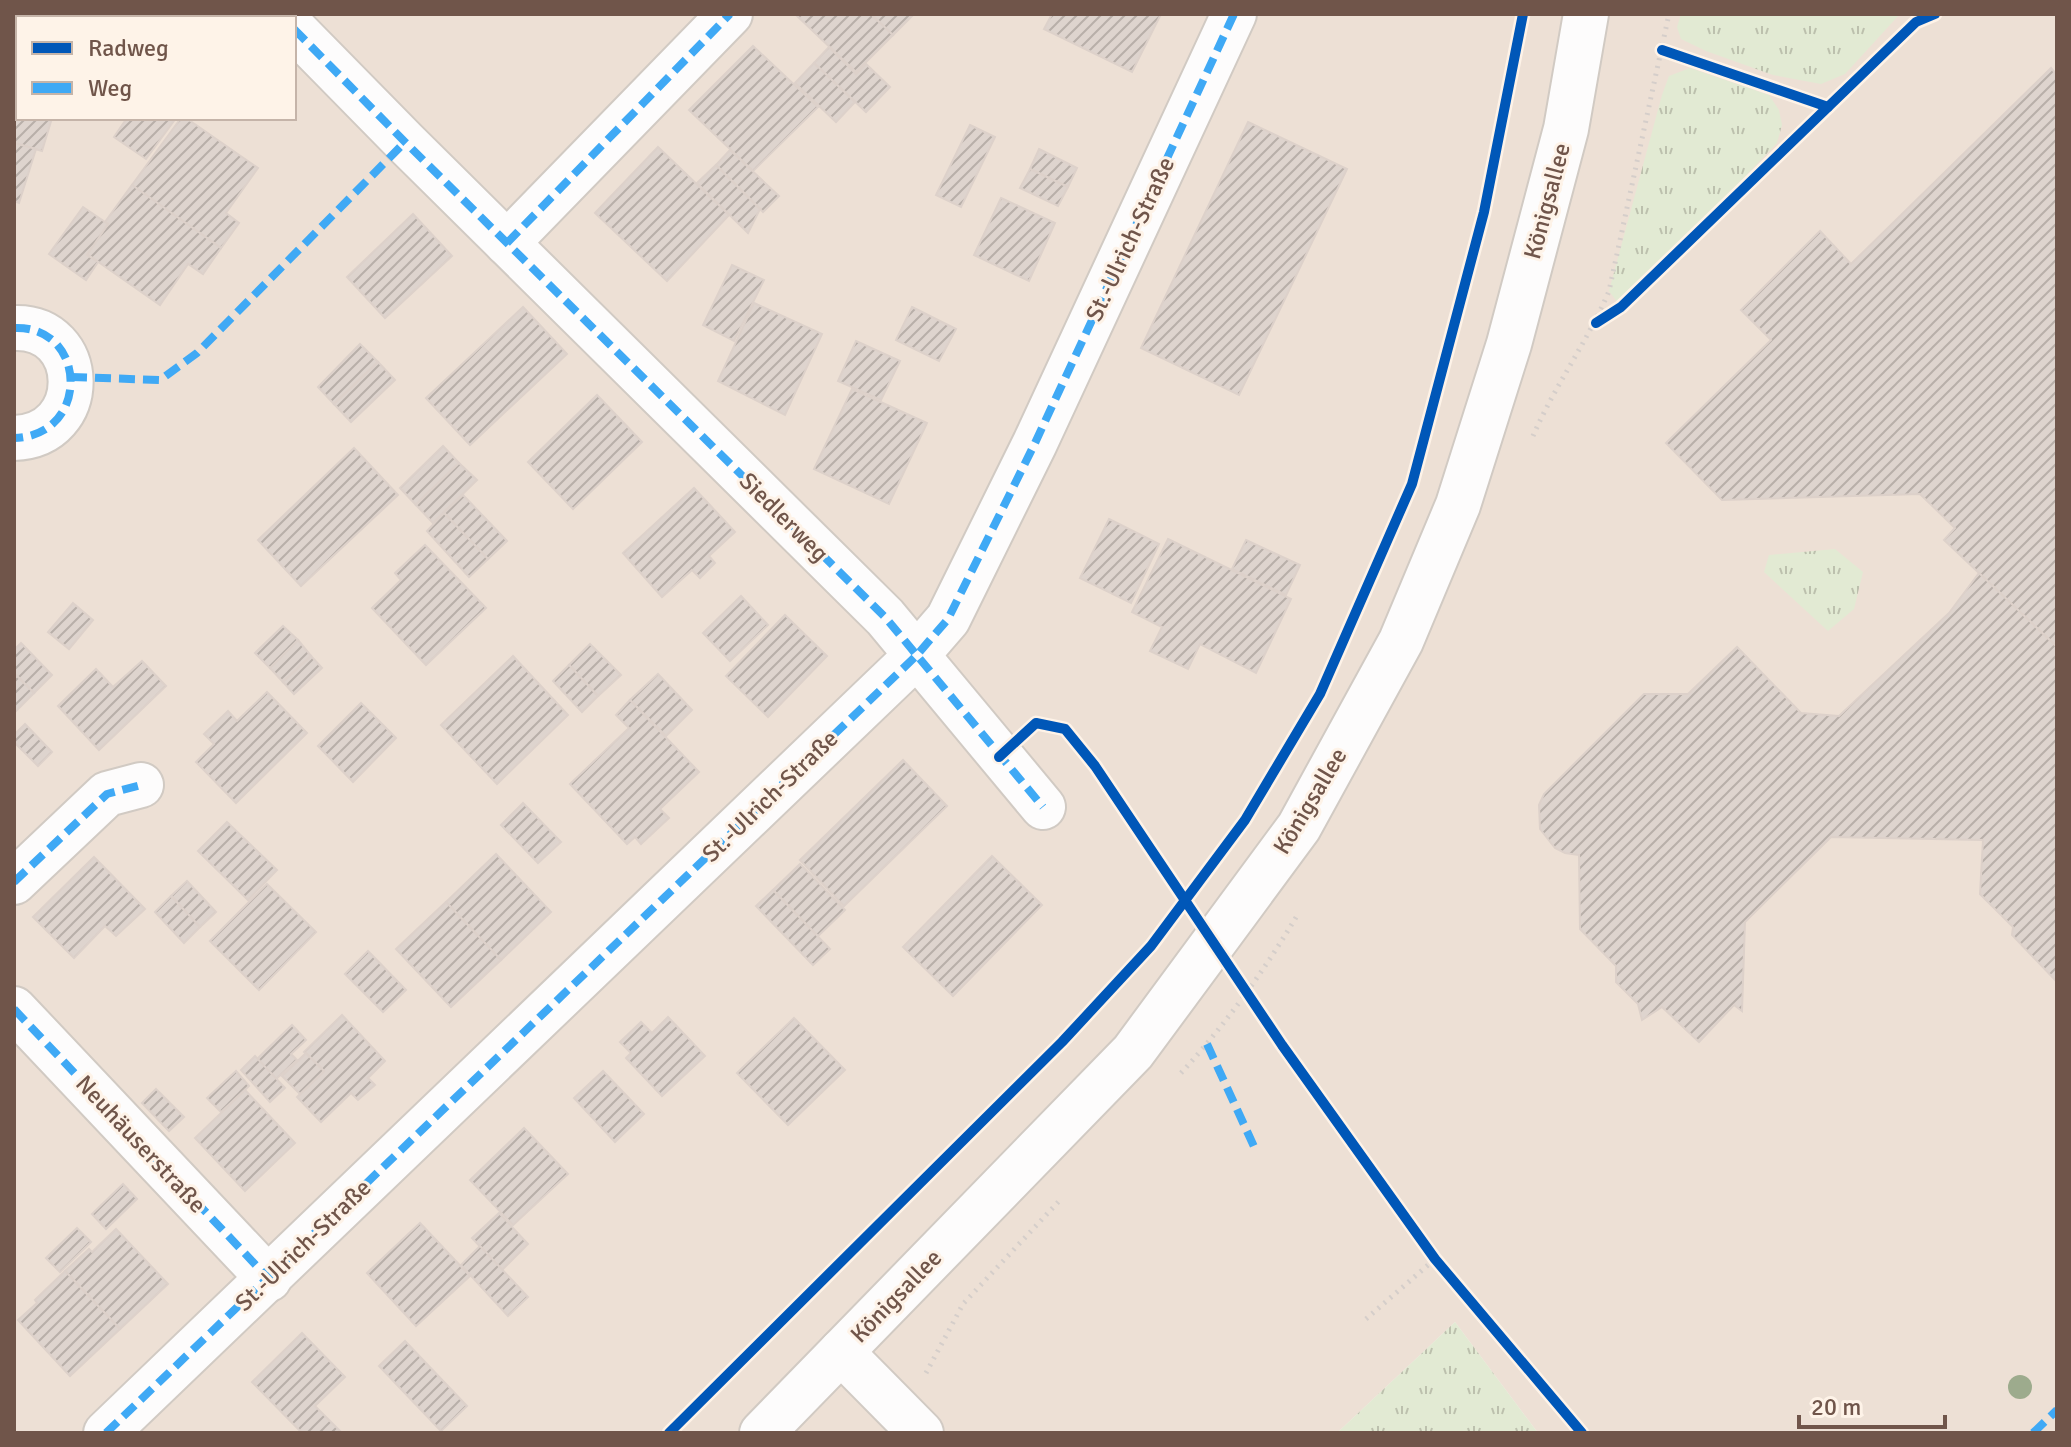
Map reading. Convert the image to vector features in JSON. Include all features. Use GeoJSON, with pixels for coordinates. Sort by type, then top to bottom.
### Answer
{"type":"FeatureCollection","features":[{"type":"Feature","properties":{"kind":"street"},"geometry":{"type":"LineString","coordinates":[[507,243],[730,14]]}},
{"type":"Feature","properties":{"kind":"street","name":"St.-Ulrich-Straße"},"geometry":{"type":"LineString","coordinates":[[106,1433],[916,656],[948,619],[1035,443],[1234,14]]}},
{"type":"Feature","properties":{"kind":"street","name":"Königsallee"},"geometry":{"type":"LineString","coordinates":[[762,1433],[1133,1052],[1299,827],[1401,641],[1458,505],[1509,344],[1546,206],[1566,129],[1586,14]]}},
{"type":"Feature","properties":{"kind":"street","name":"Siedlerweg"},"geometry":{"type":"LineString","coordinates":[[296,31],[885,617],[1043,807]]}},
{"type":"Feature","properties":{"kind":"street"},"geometry":{"type":"LineString","coordinates":[[14,328],[40,333],[56,344],[66,358],[71,377],[70,395],[63,412],[51,426],[35,435],[14,438]]}},
{"type":"Feature","properties":{"kind":"street"},"geometry":{"type":"LineString","coordinates":[[14,882],[107,794],[141,785]]}},
{"type":"Feature","properties":{"kind":"street","name":"Neuhäuserstraße"},"geometry":{"type":"LineString","coordinates":[[14,1009],[269,1279]]}},
{"type":"Feature","properties":{"kind":"street"},"geometry":{"type":"LineString","coordinates":[[841,1352],[921,1433]]}},
{"type":"Feature","properties":{"kind":"path"},"geometry":{"type":"LineString","coordinates":[[1366,1319],[1435,1259]]}},
{"type":"Feature","properties":{"kind":"shaded area"},"geometry":{"type":"Polygon","coordinates":[[[14,14],[2057,14],[2057,1433],[1538,1433],[1455,1322],[1337,1433],[14,1433],[14,14]]]}},
{"type":"Feature","properties":{"kind":"green space"},"geometry":{"type":"Polygon","coordinates":[[[1681,14],[1900,14],[1845,74],[1821,84],[1773,75],[1681,39],[1677,27],[1681,14]]]}},
{"type":"Feature","properties":{"kind":"green space"},"geometry":{"type":"Polygon","coordinates":[[[1690,68],[1769,95],[1779,110],[1782,125],[1777,143],[1621,307],[1609,291],[1662,95],[1669,76],[1690,68]]]}},
{"type":"Feature","properties":{"kind":"green space"},"geometry":{"type":"Polygon","coordinates":[[[1835,549],[1863,572],[1854,609],[1828,631],[1764,572],[1769,555],[1835,549]]]}},
{"type":"Feature","properties":{"kind":"green space"},"geometry":{"type":"Polygon","coordinates":[[[1455,1322],[1538,1433],[1337,1433],[1455,1322]]]}},
{"type":"Feature","properties":{"kind":"building"},"geometry":{"type":"Polygon","coordinates":[[[795,14],[871,14],[893,35],[856,72],[795,14]]]}},
{"type":"Feature","properties":{"kind":"building"},"geometry":{"type":"Polygon","coordinates":[[[871,14],[914,14],[893,35],[871,14]]]}},
{"type":"Feature","properties":{"kind":"building"},"geometry":{"type":"Polygon","coordinates":[[[1052,14],[1161,14],[1132,72],[1044,29],[1052,14]]]}},
{"type":"Feature","properties":{"kind":"building"},"geometry":{"type":"Polygon","coordinates":[[[753,46],[818,107],[753,171],[689,110],[753,46]]]}},
{"type":"Feature","properties":{"kind":"building"},"geometry":{"type":"Polygon","coordinates":[[[829,47],[856,74],[866,64],[890,87],[866,112],[814,63],[829,47]]]}},
{"type":"Feature","properties":{"kind":"building"},"geometry":{"type":"Polygon","coordinates":[[[814,63],[855,102],[836,122],[795,83],[814,63]]]}},
{"type":"Feature","properties":{"kind":"building"},"geometry":{"type":"Polygon","coordinates":[[[14,66],[16,120],[51,120],[42,151],[14,143],[14,66]]]}},
{"type":"Feature","properties":{"kind":"building"},"geometry":{"type":"Polygon","coordinates":[[[2051,68],[2057,75],[2057,647],[1944,540],[1955,528],[1920,494],[1722,500],[1666,443],[1771,340],[1741,310],[1820,231],[1851,264],[2051,68]]]}},
{"type":"Feature","properties":{"kind":"building"},"geometry":{"type":"Polygon","coordinates":[[[126,120],[175,120],[146,159],[114,137],[126,120]]]}},
{"type":"Feature","properties":{"kind":"building"},"geometry":{"type":"Polygon","coordinates":[[[180,120],[189,120],[258,168],[226,213],[239,223],[221,248],[132,185],[180,120]]]}},
{"type":"Feature","properties":{"kind":"building"},"geometry":{"type":"Polygon","coordinates":[[[1248,122],[1347,169],[1239,395],[1141,348],[1248,122]]]}},
{"type":"Feature","properties":{"kind":"building"},"geometry":{"type":"Polygon","coordinates":[[[970,125],[995,137],[961,207],[936,195],[970,125]]]}},
{"type":"Feature","properties":{"kind":"building"},"geometry":{"type":"Polygon","coordinates":[[[14,143],[36,149],[19,203],[14,201],[14,143]]]}},
{"type":"Feature","properties":{"kind":"building"},"geometry":{"type":"Polygon","coordinates":[[[658,147],[729,215],[667,281],[595,213],[658,147]]]}},
{"type":"Feature","properties":{"kind":"building"},"geometry":{"type":"Polygon","coordinates":[[[1039,149],[1077,168],[1068,187],[1030,169],[1039,149]]]}},
{"type":"Feature","properties":{"kind":"building"},"geometry":{"type":"Polygon","coordinates":[[[730,150],[779,196],[763,212],[716,165],[730,150]]]}},
{"type":"Feature","properties":{"kind":"building"},"geometry":{"type":"Polygon","coordinates":[[[716,165],[760,209],[748,233],[697,183],[716,165]]]}},
{"type":"Feature","properties":{"kind":"building"},"geometry":{"type":"Polygon","coordinates":[[[1030,169],[1068,187],[1058,206],[1020,188],[1030,169]]]}},
{"type":"Feature","properties":{"kind":"building"},"geometry":{"type":"Polygon","coordinates":[[[132,185],[221,248],[203,274],[188,264],[160,305],[87,254],[108,224],[105,222],[132,185]]]}},
{"type":"Feature","properties":{"kind":"building"},"geometry":{"type":"Polygon","coordinates":[[[1001,198],[1055,223],[1029,281],[974,255],[1001,198]]]}},
{"type":"Feature","properties":{"kind":"building"},"geometry":{"type":"Polygon","coordinates":[[[83,207],[108,224],[87,255],[98,262],[86,280],[49,254],[83,207]]]}},
{"type":"Feature","properties":{"kind":"building"},"geometry":{"type":"Polygon","coordinates":[[[413,214],[452,256],[385,318],[347,277],[413,214]]]}},
{"type":"Feature","properties":{"kind":"building"},"geometry":{"type":"Polygon","coordinates":[[[732,265],[764,280],[734,341],[703,325],[732,265]]]}},
{"type":"Feature","properties":{"kind":"building"},"geometry":{"type":"Polygon","coordinates":[[[754,303],[822,334],[785,415],[718,381],[754,303]]]}},
{"type":"Feature","properties":{"kind":"building"},"geometry":{"type":"Polygon","coordinates":[[[523,307],[567,354],[470,445],[426,398],[523,307]]]}},
{"type":"Feature","properties":{"kind":"building"},"geometry":{"type":"Polygon","coordinates":[[[912,307],[956,329],[939,361],[896,340],[912,307]]]}},
{"type":"Feature","properties":{"kind":"building"},"geometry":{"type":"Polygon","coordinates":[[[856,341],[900,361],[881,400],[838,381],[856,341]]]}},
{"type":"Feature","properties":{"kind":"building"},"geometry":{"type":"Polygon","coordinates":[[[360,344],[378,362],[334,404],[318,387],[360,344]]]}},
{"type":"Feature","properties":{"kind":"building"},"geometry":{"type":"Polygon","coordinates":[[[378,362],[395,380],[351,422],[334,404],[378,362]]]}},
{"type":"Feature","properties":{"kind":"building"},"geometry":{"type":"Polygon","coordinates":[[[852,389],[927,423],[889,504],[814,469],[852,389]]]}},
{"type":"Feature","properties":{"kind":"building"},"geometry":{"type":"Polygon","coordinates":[[[597,395],[642,442],[573,509],[528,462],[597,395]]]}},
{"type":"Feature","properties":{"kind":"building"},"geometry":{"type":"Polygon","coordinates":[[[443,446],[459,463],[416,505],[400,488],[443,446]]]}},
{"type":"Feature","properties":{"kind":"building"},"geometry":{"type":"Polygon","coordinates":[[[354,448],[398,495],[301,586],[258,540],[354,448]]]}},
{"type":"Feature","properties":{"kind":"building"},"geometry":{"type":"Polygon","coordinates":[[[459,463],[477,480],[433,523],[416,505],[459,463]]]}},
{"type":"Feature","properties":{"kind":"building"},"geometry":{"type":"Polygon","coordinates":[[[694,488],[735,532],[709,556],[715,563],[700,578],[692,570],[662,597],[623,553],[694,488]]]}},
{"type":"Feature","properties":{"kind":"building"},"geometry":{"type":"Polygon","coordinates":[[[463,495],[507,541],[488,559],[444,513],[463,495]]]}},
{"type":"Feature","properties":{"kind":"building"},"geometry":{"type":"Polygon","coordinates":[[[444,513],[488,559],[469,577],[427,531],[444,513]]]}},
{"type":"Feature","properties":{"kind":"building"},"geometry":{"type":"Polygon","coordinates":[[[1109,519],[1159,544],[1131,603],[1080,578],[1109,519]]]}},
{"type":"Feature","properties":{"kind":"building"},"geometry":{"type":"Polygon","coordinates":[[[1168,539],[1291,599],[1256,673],[1200,644],[1188,669],[1150,651],[1162,627],[1132,612],[1168,539]]]}},
{"type":"Feature","properties":{"kind":"building"},"geometry":{"type":"Polygon","coordinates":[[[1246,540],[1300,565],[1286,595],[1232,569],[1246,540]]]}},
{"type":"Feature","properties":{"kind":"building"},"geometry":{"type":"Polygon","coordinates":[[[425,545],[486,608],[426,665],[372,608],[401,580],[395,573],[425,545]]]}},
{"type":"Feature","properties":{"kind":"building"},"geometry":{"type":"Polygon","coordinates":[[[1979,573],[2057,647],[2057,982],[2012,935],[2013,927],[1980,894],[1983,840],[1831,837],[1745,922],[1742,1011],[1734,1005],[1699,1042],[1662,1007],[1642,1020],[1638,1004],[1616,982],[1616,966],[1580,929],[1579,855],[1555,848],[1540,829],[1539,805],[1544,794],[1644,694],[1688,694],[1737,647],[1801,713],[1839,716],[1949,613],[1979,573]]]}},
{"type":"Feature","properties":{"kind":"building"},"geometry":{"type":"Polygon","coordinates":[[[741,596],[768,625],[730,661],[703,633],[741,596]]]}},
{"type":"Feature","properties":{"kind":"building"},"geometry":{"type":"Polygon","coordinates":[[[73,603],[93,620],[69,649],[48,632],[73,603]]]}},
{"type":"Feature","properties":{"kind":"building"},"geometry":{"type":"Polygon","coordinates":[[[785,615],[827,656],[768,717],[726,676],[785,615]]]}},
{"type":"Feature","properties":{"kind":"building"},"geometry":{"type":"Polygon","coordinates":[[[283,626],[298,640],[270,668],[255,653],[283,626]]]}},
{"type":"Feature","properties":{"kind":"building"},"geometry":{"type":"Polygon","coordinates":[[[298,640],[311,656],[283,682],[270,668],[298,640]]]}},
{"type":"Feature","properties":{"kind":"building"},"geometry":{"type":"Polygon","coordinates":[[[21,643],[52,675],[34,693],[14,673],[14,650],[21,643]]]}},
{"type":"Feature","properties":{"kind":"building"},"geometry":{"type":"Polygon","coordinates":[[[590,644],[621,675],[598,696],[569,665],[590,644]]]}},
{"type":"Feature","properties":{"kind":"building"},"geometry":{"type":"Polygon","coordinates":[[[311,656],[322,668],[294,694],[283,682],[311,656]]]}},
{"type":"Feature","properties":{"kind":"building"},"geometry":{"type":"Polygon","coordinates":[[[513,656],[568,715],[497,784],[441,725],[513,656]]]}},
{"type":"Feature","properties":{"kind":"building"},"geometry":{"type":"Polygon","coordinates":[[[142,661],[166,686],[99,750],[58,706],[96,669],[113,687],[142,661]]]}},
{"type":"Feature","properties":{"kind":"building"},"geometry":{"type":"Polygon","coordinates":[[[569,665],[598,696],[582,712],[553,681],[569,665]]]}},
{"type":"Feature","properties":{"kind":"building"},"geometry":{"type":"Polygon","coordinates":[[[14,673],[34,693],[16,711],[14,709],[14,673]]]}},
{"type":"Feature","properties":{"kind":"building"},"geometry":{"type":"Polygon","coordinates":[[[658,674],[692,710],[666,736],[630,700],[658,674]]]}},
{"type":"Feature","properties":{"kind":"building"},"geometry":{"type":"Polygon","coordinates":[[[267,692],[307,733],[236,803],[196,762],[214,744],[204,734],[228,711],[237,721],[267,692]]]}},
{"type":"Feature","properties":{"kind":"building"},"geometry":{"type":"Polygon","coordinates":[[[630,700],[699,772],[660,809],[669,818],[641,844],[635,837],[627,844],[570,784],[629,728],[616,715],[630,700]]]}},
{"type":"Feature","properties":{"kind":"building"},"geometry":{"type":"Polygon","coordinates":[[[361,703],[396,738],[353,782],[318,746],[361,703]]]}},
{"type":"Feature","properties":{"kind":"building"},"geometry":{"type":"Polygon","coordinates":[[[25,724],[52,752],[38,766],[14,742],[14,735],[25,724]]]}},
{"type":"Feature","properties":{"kind":"building"},"geometry":{"type":"Polygon","coordinates":[[[903,760],[947,806],[844,906],[800,860],[903,760]]]}},
{"type":"Feature","properties":{"kind":"building"},"geometry":{"type":"Polygon","coordinates":[[[523,803],[561,842],[538,863],[501,825],[523,803]]]}},
{"type":"Feature","properties":{"kind":"building"},"geometry":{"type":"Polygon","coordinates":[[[227,822],[277,870],[248,900],[198,851],[227,822]]]}},
{"type":"Feature","properties":{"kind":"building"},"geometry":{"type":"Polygon","coordinates":[[[496,854],[551,912],[501,960],[446,902],[496,854]]]}},
{"type":"Feature","properties":{"kind":"building"},"geometry":{"type":"Polygon","coordinates":[[[992,856],[1042,905],[953,996],[903,947],[992,856]]]}},
{"type":"Feature","properties":{"kind":"building"},"geometry":{"type":"Polygon","coordinates":[[[94,857],[145,909],[116,936],[105,926],[74,958],[33,917],[94,857]]]}},
{"type":"Feature","properties":{"kind":"building"},"geometry":{"type":"Polygon","coordinates":[[[800,864],[845,910],[818,936],[773,890],[800,864]]]}},
{"type":"Feature","properties":{"kind":"building"},"geometry":{"type":"Polygon","coordinates":[[[187,881],[216,912],[200,927],[171,896],[187,881]]]}},
{"type":"Feature","properties":{"kind":"building"},"geometry":{"type":"Polygon","coordinates":[[[267,884],[316,932],[259,990],[210,941],[267,884]]]}},
{"type":"Feature","properties":{"kind":"building"},"geometry":{"type":"Polygon","coordinates":[[[773,890],[830,949],[813,965],[756,906],[773,890]]]}},
{"type":"Feature","properties":{"kind":"building"},"geometry":{"type":"Polygon","coordinates":[[[171,896],[200,927],[184,943],[155,912],[171,896]]]}},
{"type":"Feature","properties":{"kind":"building"},"geometry":{"type":"Polygon","coordinates":[[[446,902],[501,960],[451,1007],[396,949],[446,902]]]}},
{"type":"Feature","properties":{"kind":"building"},"geometry":{"type":"Polygon","coordinates":[[[368,951],[406,990],[383,1012],[345,974],[368,951]]]}},
{"type":"Feature","properties":{"kind":"building"},"geometry":{"type":"Polygon","coordinates":[[[342,1015],[385,1061],[368,1078],[375,1085],[358,1100],[351,1093],[321,1122],[297,1097],[324,1071],[304,1052],[342,1015]]]}},
{"type":"Feature","properties":{"kind":"building"},"geometry":{"type":"Polygon","coordinates":[[[668,1017],[705,1056],[662,1096],[626,1058],[631,1053],[620,1042],[641,1022],[652,1033],[668,1017]]]}},
{"type":"Feature","properties":{"kind":"building"},"geometry":{"type":"Polygon","coordinates":[[[794,1018],[845,1070],[788,1125],[737,1073],[794,1018]]]}},
{"type":"Feature","properties":{"kind":"building"},"geometry":{"type":"Polygon","coordinates":[[[292,1025],[306,1040],[291,1054],[297,1060],[276,1079],[257,1059],[292,1025]]]}},
{"type":"Feature","properties":{"kind":"building"},"geometry":{"type":"Polygon","coordinates":[[[306,1053],[324,1071],[300,1094],[282,1076],[306,1053]]]}},
{"type":"Feature","properties":{"kind":"building"},"geometry":{"type":"Polygon","coordinates":[[[255,1056],[285,1088],[270,1102],[241,1070],[255,1056]]]}},
{"type":"Feature","properties":{"kind":"building"},"geometry":{"type":"Polygon","coordinates":[[[236,1071],[249,1086],[221,1112],[207,1098],[236,1071]]]}},
{"type":"Feature","properties":{"kind":"building"},"geometry":{"type":"Polygon","coordinates":[[[603,1071],[644,1114],[615,1142],[574,1098],[603,1071]]]}},
{"type":"Feature","properties":{"kind":"building"},"geometry":{"type":"Polygon","coordinates":[[[156,1089],[184,1117],[169,1131],[142,1103],[156,1089]]]}},
{"type":"Feature","properties":{"kind":"building"},"geometry":{"type":"Polygon","coordinates":[[[245,1090],[295,1143],[245,1191],[195,1138],[245,1090]]]}},
{"type":"Feature","properties":{"kind":"building"},"geometry":{"type":"Polygon","coordinates":[[[524,1128],[568,1174],[513,1225],[470,1180],[524,1128]]]}},
{"type":"Feature","properties":{"kind":"building"},"geometry":{"type":"Polygon","coordinates":[[[123,1184],[137,1199],[106,1229],[92,1214],[123,1184]]]}},
{"type":"Feature","properties":{"kind":"building"},"geometry":{"type":"Polygon","coordinates":[[[499,1213],[528,1244],[502,1270],[472,1238],[499,1213]]]}},
{"type":"Feature","properties":{"kind":"building"},"geometry":{"type":"Polygon","coordinates":[[[420,1223],[470,1276],[416,1326],[367,1273],[420,1223]]]}},
{"type":"Feature","properties":{"kind":"building"},"geometry":{"type":"Polygon","coordinates":[[[77,1228],[91,1242],[60,1272],[46,1258],[77,1228]]]}},
{"type":"Feature","properties":{"kind":"building"},"geometry":{"type":"Polygon","coordinates":[[[116,1229],[168,1284],[120,1329],[65,1271],[89,1249],[92,1252],[116,1229]]]}},
{"type":"Feature","properties":{"kind":"building"},"geometry":{"type":"Polygon","coordinates":[[[480,1246],[528,1297],[508,1316],[461,1265],[480,1246]]]}},
{"type":"Feature","properties":{"kind":"building"},"geometry":{"type":"Polygon","coordinates":[[[65,1271],[120,1329],[70,1376],[18,1320],[65,1271]]]}},
{"type":"Feature","properties":{"kind":"building"},"geometry":{"type":"Polygon","coordinates":[[[302,1333],[345,1377],[315,1406],[342,1433],[302,1433],[252,1382],[302,1333]]]}},
{"type":"Feature","properties":{"kind":"building"},"geometry":{"type":"Polygon","coordinates":[[[405,1341],[467,1406],[441,1431],[379,1366],[405,1341]]]}},
{"type":"Feature","properties":{"kind":"marked path"},"geometry":{"type":"LineString","coordinates":[[507,243],[730,14]]}},
{"type":"Feature","properties":{"kind":"marked path"},"geometry":{"type":"LineString","coordinates":[[106,1433],[916,656],[948,619],[1035,443],[1234,14]]}},
{"type":"Feature","properties":{"kind":"marked path"},"geometry":{"type":"LineString","coordinates":[[296,31],[885,617],[1043,807]]}},
{"type":"Feature","properties":{"kind":"marked path"},"geometry":{"type":"LineString","coordinates":[[71,377],[160,380],[197,353],[405,142]]}},
{"type":"Feature","properties":{"kind":"marked path"},"geometry":{"type":"LineString","coordinates":[[14,328],[38,332],[56,344],[67,361],[71,381],[67,402],[57,420],[39,433],[14,438]]}},
{"type":"Feature","properties":{"kind":"marked path"},"geometry":{"type":"LineString","coordinates":[[14,882],[107,794],[141,785]]}},
{"type":"Feature","properties":{"kind":"marked path"},"geometry":{"type":"LineString","coordinates":[[14,1009],[269,1279]]}},
{"type":"Feature","properties":{"kind":"marked path"},"geometry":{"type":"LineString","coordinates":[[1207,1044],[1257,1153]]}},
{"type":"Feature","properties":{"kind":"marked path"},"geometry":{"type":"LineString","coordinates":[[2033,1433],[2057,1410]]}},
{"type":"Feature","properties":{"kind":"cycle path"},"geometry":{"type":"LineString","coordinates":[[669,1433],[1062,1042],[1151,946],[1245,820],[1320,694],[1412,484],[1484,212],[1523,14]]}},
{"type":"Feature","properties":{"kind":"cycle path"},"geometry":{"type":"LineString","coordinates":[[1596,323],[1621,307],[1916,22],[1935,14]]}},
{"type":"Feature","properties":{"kind":"cycle path"},"geometry":{"type":"LineString","coordinates":[[1662,50],[1828,107]]}},
{"type":"Feature","properties":{"kind":"cycle path"},"geometry":{"type":"LineString","coordinates":[[999,757],[1036,723],[1065,729],[1095,766],[1282,1045],[1435,1259],[1582,1433]]}}]}
